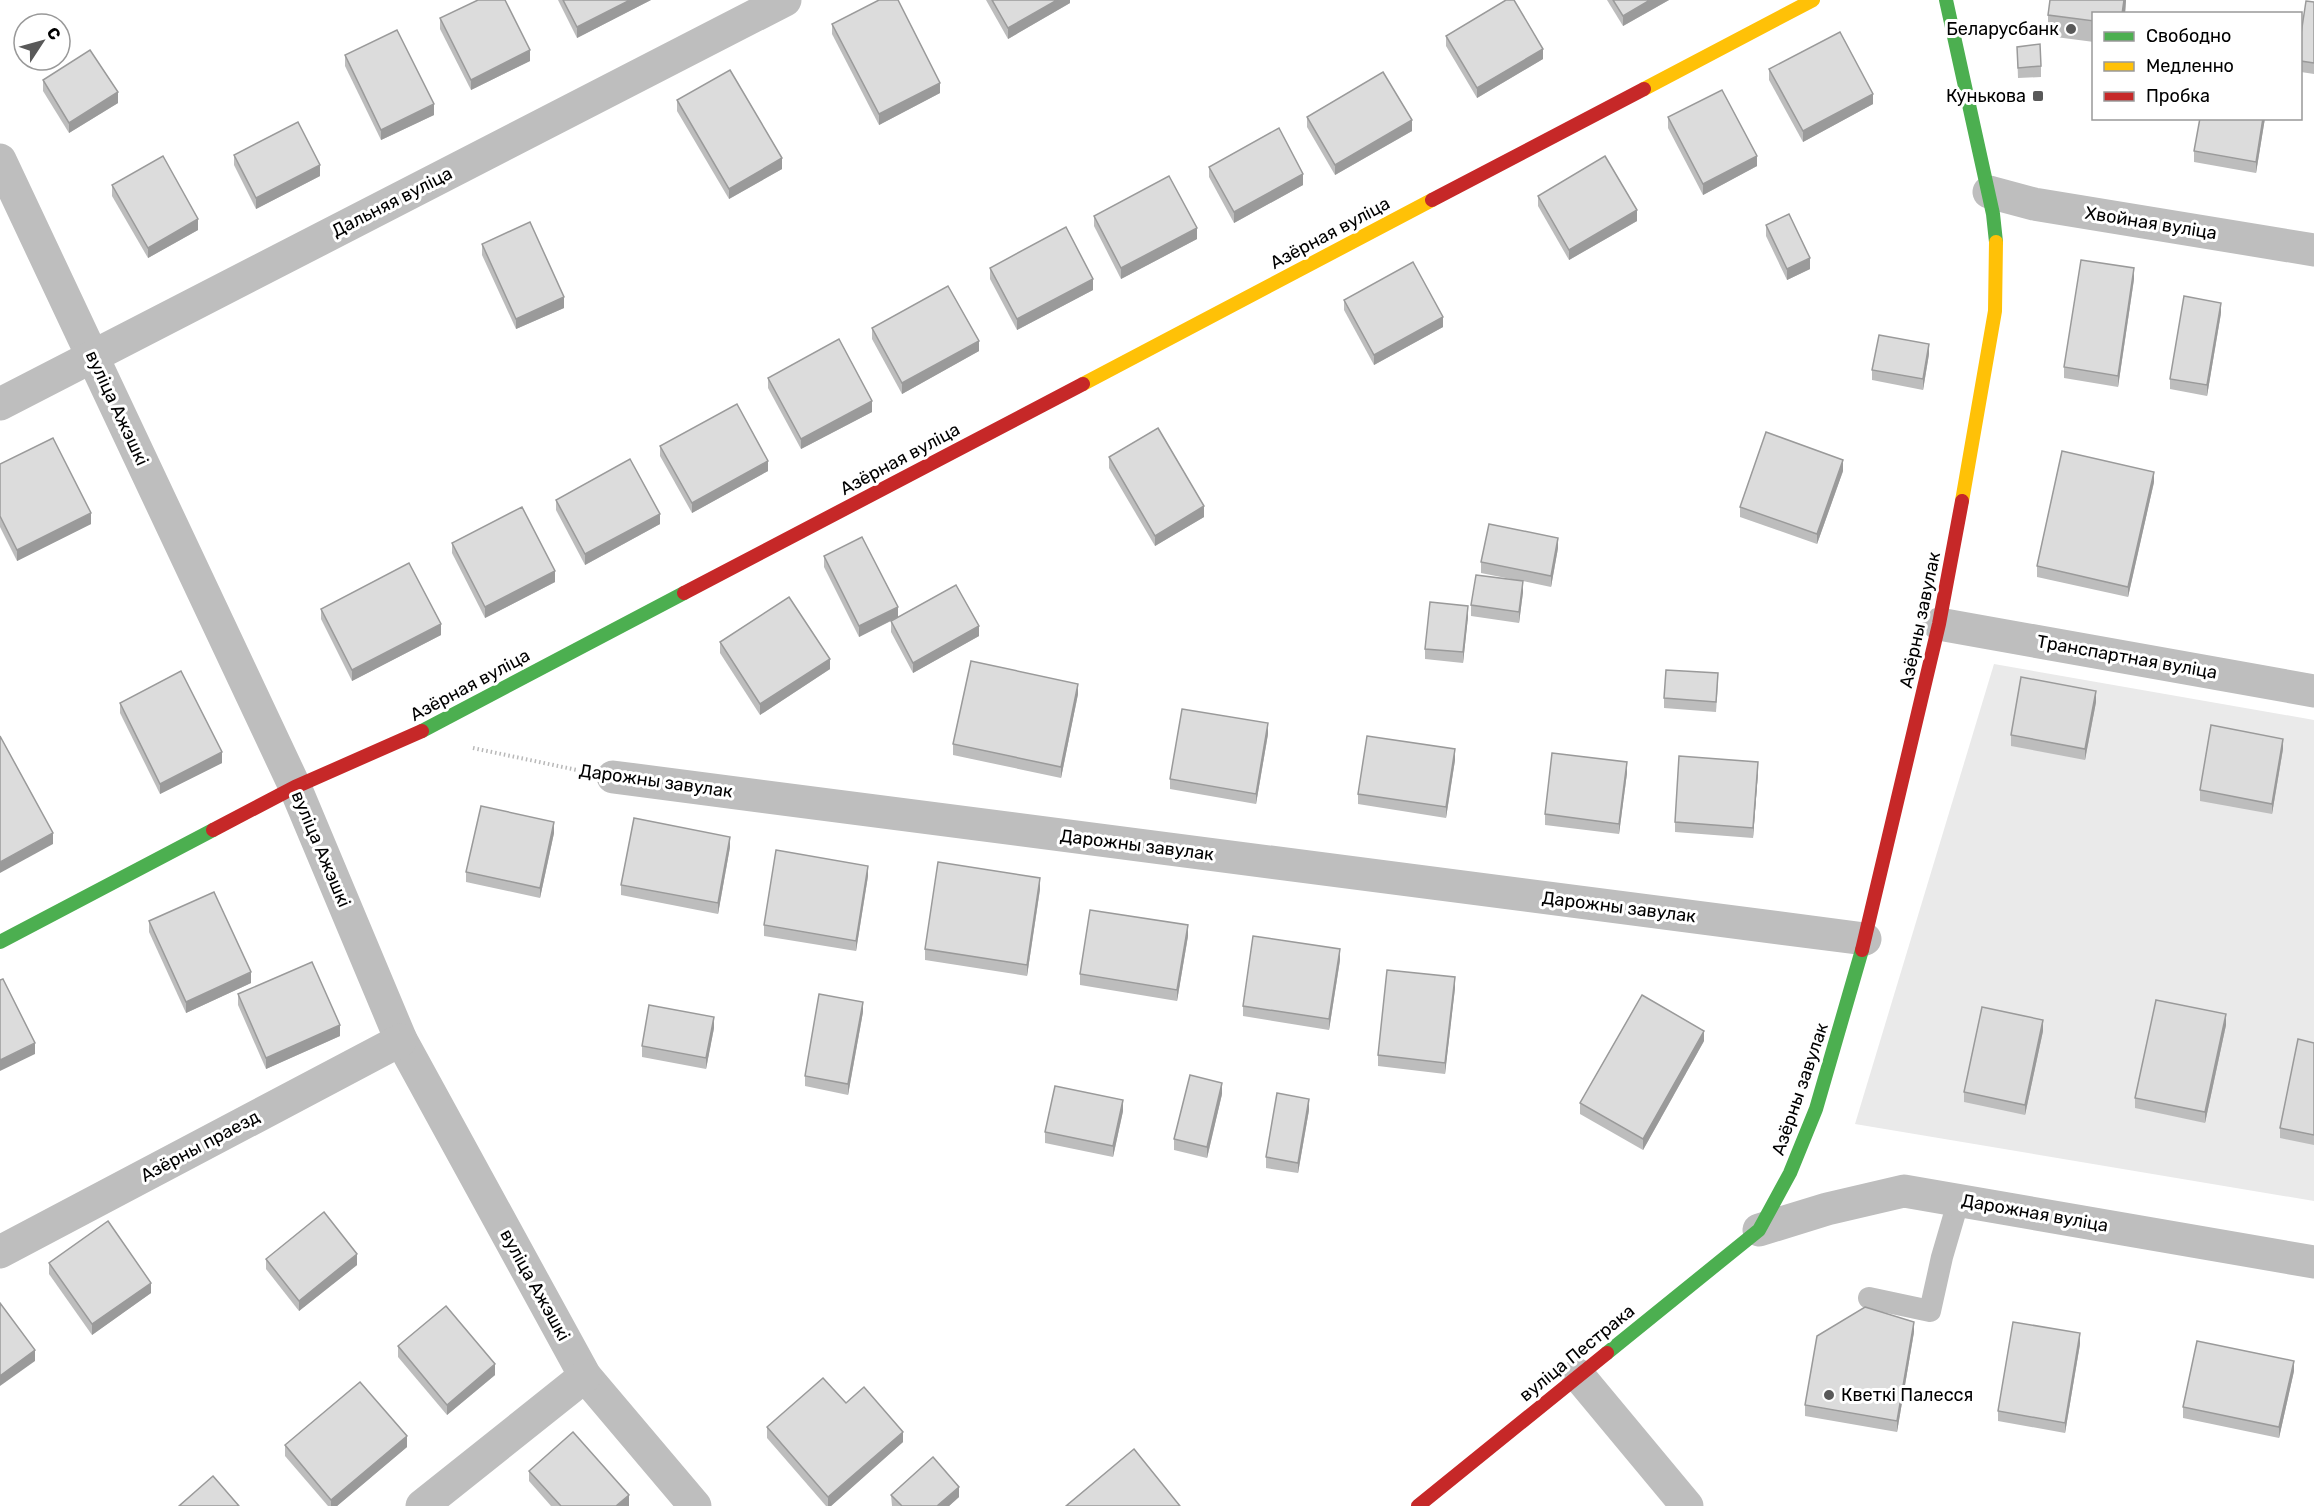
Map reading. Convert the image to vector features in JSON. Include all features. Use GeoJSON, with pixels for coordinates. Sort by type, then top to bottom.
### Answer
{"type":"FeatureCollection","features":[{"type":"Feature","properties":{"kind":"street","name":"Дальняя вуліца"},"geometry":{"type":"LineString","coordinates":[[0,404],[785,0]]}},
{"type":"Feature","properties":{"kind":"street","name":"Азёрная вуліца"},"geometry":{"type":"LineString","coordinates":[[0,942],[295,787],[412,736],[1813,0]]}},
{"type":"Feature","properties":{"kind":"street","name":"Азёрны завулак"},"geometry":{"type":"LineString","coordinates":[[1758,1230],[1790,1173],[1816,1109],[1865,939],[1939,624],[1978,420],[1995,311],[1996,238],[1989,192],[1946,0]]}},
{"type":"Feature","properties":{"kind":"street","name":"вуліца Ажэшкі"},"geometry":{"type":"LineString","coordinates":[[0,160],[295,787],[400,1040],[585,1376],[695,1506]]}},
{"type":"Feature","properties":{"kind":"street","name":"Хвойная вуліца"},"geometry":{"type":"LineString","coordinates":[[1989,192],[2034,204],[2314,249]]}},
{"type":"Feature","properties":{"kind":"street","name":"Транспартная вуліца"},"geometry":{"type":"LineString","coordinates":[[1939,624],[2314,691]]}},
{"type":"Feature","properties":{"kind":"street","name":"Дарожны завулак"},"geometry":{"type":"LineString","coordinates":[[613,777],[1865,939]]}},
{"type":"Feature","properties":{"kind":"street","name":"Азёрны праезд"},"geometry":{"type":"LineString","coordinates":[[0,1252],[400,1040]]}},
{"type":"Feature","properties":{"kind":"street","name":"Дарожная вуліца"},"geometry":{"type":"LineString","coordinates":[[1758,1230],[1827,1209],[1904,1191],[2314,1262]]}},
{"type":"Feature","properties":{"kind":"street","name":"вуліца Пестрака"},"geometry":{"type":"LineString","coordinates":[[1418,1506],[1758,1230]]}},
{"type":"Feature","properties":{"kind":"street"},"geometry":{"type":"LineString","coordinates":[[1578,1375],[1687,1506]]}},
{"type":"Feature","properties":{"kind":"street"},"geometry":{"type":"LineString","coordinates":[[422,1506],[585,1376]]}},
{"type":"Feature","properties":{"kind":"lane"},"geometry":{"type":"LineString","coordinates":[[1869,1298],[1930,1311],[1959,1199]]}},
{"type":"Feature","properties":{"kind":"path","name":"Дарожны завулак"},"geometry":{"type":"LineString","coordinates":[[468,747],[613,777]]}},
{"type":"Feature","properties":{"kind":"shaded area"},"geometry":{"type":"Polygon","coordinates":[[[1994,664],[2314,720],[2314,1201],[1855,1124],[1994,664]]]}},
{"type":"Feature","properties":{"kind":"building"},"geometry":{"type":"Polygon","coordinates":[[[478,0],[505,0],[530,50],[471,80],[440,18],[478,0]]]}},
{"type":"Feature","properties":{"kind":"building"},"geometry":{"type":"Polygon","coordinates":[[[563,0],[630,0],[577,27],[563,0]]]}},
{"type":"Feature","properties":{"kind":"building"},"geometry":{"type":"Polygon","coordinates":[[[879,0],[898,0],[940,83],[879,114],[832,24],[879,0]]]}},
{"type":"Feature","properties":{"kind":"building"},"geometry":{"type":"Polygon","coordinates":[[[992,0],[1057,0],[1008,28],[992,0]]]}},
{"type":"Feature","properties":{"kind":"building"},"geometry":{"type":"Polygon","coordinates":[[[1506,0],[1514,0],[1543,49],[1477,88],[1446,36],[1506,0]]]}},
{"type":"Feature","properties":{"kind":"building"},"geometry":{"type":"Polygon","coordinates":[[[1613,0],[1650,0],[1623,16],[1613,0]]]}},
{"type":"Feature","properties":{"kind":"building"},"geometry":{"type":"Polygon","coordinates":[[[2050,0],[2124,0],[2122,12],[2092,12],[2092,21],[2048,15],[2050,0]]]}},
{"type":"Feature","properties":{"kind":"building"},"geometry":{"type":"Polygon","coordinates":[[[2306,1],[2314,2],[2314,63],[2302,61],[2302,27],[2306,1]]]}},
{"type":"Feature","properties":{"kind":"building"},"geometry":{"type":"Polygon","coordinates":[[[397,30],[434,104],[381,130],[345,55],[397,30]]]}},
{"type":"Feature","properties":{"kind":"building"},"geometry":{"type":"Polygon","coordinates":[[[1840,32],[1873,94],[1803,131],[1769,69],[1840,32]]]}},
{"type":"Feature","properties":{"kind":"building"},"geometry":{"type":"Polygon","coordinates":[[[2040,44],[2041,66],[2018,68],[2017,47],[2040,44]]]}},
{"type":"Feature","properties":{"kind":"building"},"geometry":{"type":"Polygon","coordinates":[[[90,50],[118,92],[69,123],[43,80],[56,72],[72,72],[72,61],[90,50]]]}},
{"type":"Feature","properties":{"kind":"building"},"geometry":{"type":"Polygon","coordinates":[[[730,70],[782,158],[729,189],[677,100],[730,70]]]}},
{"type":"Feature","properties":{"kind":"building"},"geometry":{"type":"Polygon","coordinates":[[[1383,72],[1412,120],[1335,165],[1307,117],[1383,72]]]}},
{"type":"Feature","properties":{"kind":"building"},"geometry":{"type":"Polygon","coordinates":[[[1722,90],[1757,156],[1703,184],[1668,117],[1722,90]]]}},
{"type":"Feature","properties":{"kind":"building"},"geometry":{"type":"Polygon","coordinates":[[[2200,120],[2263,120],[2256,162],[2194,151],[2200,120]]]}},
{"type":"Feature","properties":{"kind":"building"},"geometry":{"type":"Polygon","coordinates":[[[298,122],[320,165],[256,198],[234,155],[298,122]]]}},
{"type":"Feature","properties":{"kind":"building"},"geometry":{"type":"Polygon","coordinates":[[[1279,128],[1303,174],[1234,212],[1209,167],[1279,128]]]}},
{"type":"Feature","properties":{"kind":"building"},"geometry":{"type":"Polygon","coordinates":[[[163,156],[198,219],[148,248],[112,185],[163,156]]]}},
{"type":"Feature","properties":{"kind":"building"},"geometry":{"type":"Polygon","coordinates":[[[1605,156],[1637,210],[1569,250],[1538,196],[1605,156]]]}},
{"type":"Feature","properties":{"kind":"building"},"geometry":{"type":"Polygon","coordinates":[[[1169,176],[1197,228],[1121,268],[1094,216],[1169,176]]]}},
{"type":"Feature","properties":{"kind":"building"},"geometry":{"type":"Polygon","coordinates":[[[1789,214],[1810,258],[1787,269],[1766,225],[1789,214]]]}},
{"type":"Feature","properties":{"kind":"building"},"geometry":{"type":"Polygon","coordinates":[[[530,222],[564,297],[516,319],[482,244],[530,222]]]}},
{"type":"Feature","properties":{"kind":"building"},"geometry":{"type":"Polygon","coordinates":[[[1066,227],[1093,279],[1017,319],[990,268],[1066,227]]]}},
{"type":"Feature","properties":{"kind":"building"},"geometry":{"type":"Polygon","coordinates":[[[2081,260],[2134,268],[2118,376],[2064,367],[2081,260]]]}},
{"type":"Feature","properties":{"kind":"building"},"geometry":{"type":"Polygon","coordinates":[[[1413,262],[1443,317],[1374,355],[1344,300],[1413,262]]]}},
{"type":"Feature","properties":{"kind":"building"},"geometry":{"type":"Polygon","coordinates":[[[948,286],[979,341],[902,383],[872,328],[948,286]]]}},
{"type":"Feature","properties":{"kind":"building"},"geometry":{"type":"Polygon","coordinates":[[[2184,296],[2221,303],[2207,385],[2170,379],[2184,296]]]}},
{"type":"Feature","properties":{"kind":"building"},"geometry":{"type":"Polygon","coordinates":[[[1879,335],[1929,344],[1923,379],[1872,370],[1879,335]]]}},
{"type":"Feature","properties":{"kind":"building"},"geometry":{"type":"Polygon","coordinates":[[[839,339],[872,401],[801,439],[768,378],[839,339]]]}},
{"type":"Feature","properties":{"kind":"building"},"geometry":{"type":"Polygon","coordinates":[[[737,404],[768,461],[692,503],[660,446],[737,404]]]}},
{"type":"Feature","properties":{"kind":"building"},"geometry":{"type":"Polygon","coordinates":[[[1158,428],[1204,506],[1155,536],[1109,457],[1158,428]]]}},
{"type":"Feature","properties":{"kind":"building"},"geometry":{"type":"Polygon","coordinates":[[[1766,432],[1843,460],[1817,534],[1740,507],[1766,432]]]}},
{"type":"Feature","properties":{"kind":"building"},"geometry":{"type":"Polygon","coordinates":[[[53,438],[91,513],[17,550],[0,516],[0,464],[53,438]]]}},
{"type":"Feature","properties":{"kind":"building"},"geometry":{"type":"Polygon","coordinates":[[[2062,451],[2154,472],[2128,587],[2037,566],[2062,451]]]}},
{"type":"Feature","properties":{"kind":"building"},"geometry":{"type":"Polygon","coordinates":[[[630,459],[660,514],[585,554],[556,500],[630,459]]]}},
{"type":"Feature","properties":{"kind":"building"},"geometry":{"type":"Polygon","coordinates":[[[522,507],[555,571],[485,607],[452,543],[522,507]]]}},
{"type":"Feature","properties":{"kind":"building"},"geometry":{"type":"Polygon","coordinates":[[[1489,524],[1558,538],[1551,576],[1481,562],[1489,524]]]}},
{"type":"Feature","properties":{"kind":"building"},"geometry":{"type":"Polygon","coordinates":[[[862,537],[898,607],[859,626],[824,556],[862,537]]]}},
{"type":"Feature","properties":{"kind":"building"},"geometry":{"type":"Polygon","coordinates":[[[409,563],[441,624],[352,670],[321,609],[409,563]]]}},
{"type":"Feature","properties":{"kind":"building"},"geometry":{"type":"Polygon","coordinates":[[[1476,575],[1523,581],[1519,612],[1471,605],[1476,575]]]}},
{"type":"Feature","properties":{"kind":"building"},"geometry":{"type":"Polygon","coordinates":[[[956,585],[979,626],[913,663],[891,621],[956,585]]]}},
{"type":"Feature","properties":{"kind":"building"},"geometry":{"type":"Polygon","coordinates":[[[789,597],[830,659],[760,704],[720,642],[789,597]]]}},
{"type":"Feature","properties":{"kind":"building"},"geometry":{"type":"Polygon","coordinates":[[[1430,602],[1468,606],[1463,652],[1425,649],[1430,602]]]}},
{"type":"Feature","properties":{"kind":"building"},"geometry":{"type":"Polygon","coordinates":[[[971,661],[1078,684],[1061,767],[953,744],[971,661]]]}},
{"type":"Feature","properties":{"kind":"building"},"geometry":{"type":"Polygon","coordinates":[[[1666,670],[1718,673],[1716,702],[1664,698],[1666,670]]]}},
{"type":"Feature","properties":{"kind":"building"},"geometry":{"type":"Polygon","coordinates":[[[181,671],[222,752],[160,784],[120,703],[181,671]]]}},
{"type":"Feature","properties":{"kind":"building"},"geometry":{"type":"Polygon","coordinates":[[[2021,677],[2096,691],[2085,749],[2011,735],[2021,677]]]}},
{"type":"Feature","properties":{"kind":"building"},"geometry":{"type":"Polygon","coordinates":[[[1182,709],[1268,723],[1256,794],[1170,779],[1182,709]]]}},
{"type":"Feature","properties":{"kind":"building"},"geometry":{"type":"Polygon","coordinates":[[[2211,725],[2283,739],[2272,804],[2200,790],[2211,725]]]}},
{"type":"Feature","properties":{"kind":"building"},"geometry":{"type":"Polygon","coordinates":[[[0,736],[53,833],[0,862],[0,736]]]}},
{"type":"Feature","properties":{"kind":"building"},"geometry":{"type":"Polygon","coordinates":[[[1367,736],[1455,749],[1446,807],[1358,794],[1367,736]]]}},
{"type":"Feature","properties":{"kind":"building"},"geometry":{"type":"Polygon","coordinates":[[[1552,753],[1627,762],[1619,824],[1545,814],[1552,753]]]}},
{"type":"Feature","properties":{"kind":"building"},"geometry":{"type":"Polygon","coordinates":[[[1679,756],[1758,762],[1753,828],[1675,822],[1679,756]]]}},
{"type":"Feature","properties":{"kind":"building"},"geometry":{"type":"Polygon","coordinates":[[[481,806],[554,822],[540,888],[466,872],[481,806]]]}},
{"type":"Feature","properties":{"kind":"building"},"geometry":{"type":"Polygon","coordinates":[[[634,818],[730,837],[718,903],[621,885],[634,818]]]}},
{"type":"Feature","properties":{"kind":"building"},"geometry":{"type":"Polygon","coordinates":[[[776,850],[868,866],[856,941],[764,925],[776,850]]]}},
{"type":"Feature","properties":{"kind":"building"},"geometry":{"type":"Polygon","coordinates":[[[938,862],[1040,878],[1027,965],[925,949],[938,862]]]}},
{"type":"Feature","properties":{"kind":"building"},"geometry":{"type":"Polygon","coordinates":[[[214,892],[251,972],[186,1002],[149,921],[214,892]]]}},
{"type":"Feature","properties":{"kind":"building"},"geometry":{"type":"Polygon","coordinates":[[[1090,910],[1188,925],[1177,990],[1080,974],[1090,910]]]}},
{"type":"Feature","properties":{"kind":"building"},"geometry":{"type":"Polygon","coordinates":[[[1253,936],[1340,949],[1329,1019],[1243,1006],[1253,936]]]}},
{"type":"Feature","properties":{"kind":"building"},"geometry":{"type":"Polygon","coordinates":[[[312,962],[340,1025],[266,1058],[238,994],[312,962]]]}},
{"type":"Feature","properties":{"kind":"building"},"geometry":{"type":"Polygon","coordinates":[[[1387,970],[1455,977],[1445,1063],[1378,1055],[1387,970]]]}},
{"type":"Feature","properties":{"kind":"building"},"geometry":{"type":"Polygon","coordinates":[[[3,979],[35,1043],[0,1060],[0,980],[3,979]]]}},
{"type":"Feature","properties":{"kind":"building"},"geometry":{"type":"Polygon","coordinates":[[[819,994],[863,1002],[848,1084],[805,1076],[819,994]]]}},
{"type":"Feature","properties":{"kind":"building"},"geometry":{"type":"Polygon","coordinates":[[[1642,995],[1704,1031],[1643,1139],[1580,1103],[1642,995]]]}},
{"type":"Feature","properties":{"kind":"building"},"geometry":{"type":"Polygon","coordinates":[[[2156,1000],[2226,1014],[2205,1112],[2135,1098],[2156,1000]]]}},
{"type":"Feature","properties":{"kind":"building"},"geometry":{"type":"Polygon","coordinates":[[[649,1005],[714,1017],[706,1058],[642,1046],[649,1005]]]}},
{"type":"Feature","properties":{"kind":"building"},"geometry":{"type":"Polygon","coordinates":[[[1982,1007],[2043,1020],[2025,1105],[1964,1092],[1982,1007]]]}},
{"type":"Feature","properties":{"kind":"building"},"geometry":{"type":"Polygon","coordinates":[[[2298,1039],[2314,1043],[2314,1135],[2280,1128],[2298,1039]]]}},
{"type":"Feature","properties":{"kind":"building"},"geometry":{"type":"Polygon","coordinates":[[[1190,1075],[1222,1083],[1207,1147],[1174,1139],[1190,1075]]]}},
{"type":"Feature","properties":{"kind":"building"},"geometry":{"type":"Polygon","coordinates":[[[1055,1086],[1123,1100],[1113,1146],[1045,1132],[1055,1086]]]}},
{"type":"Feature","properties":{"kind":"building"},"geometry":{"type":"Polygon","coordinates":[[[1277,1093],[1309,1099],[1298,1163],[1266,1157],[1277,1093]]]}},
{"type":"Feature","properties":{"kind":"building"},"geometry":{"type":"Polygon","coordinates":[[[324,1212],[357,1254],[299,1301],[266,1259],[324,1212]]]}},
{"type":"Feature","properties":{"kind":"building"},"geometry":{"type":"Polygon","coordinates":[[[108,1221],[151,1283],[92,1324],[49,1263],[108,1221]]]}},
{"type":"Feature","properties":{"kind":"building"},"geometry":{"type":"Polygon","coordinates":[[[0,1303],[35,1350],[0,1376],[0,1303]]]}},
{"type":"Feature","properties":{"kind":"building"},"geometry":{"type":"Polygon","coordinates":[[[446,1306],[495,1364],[447,1405],[398,1346],[446,1306]]]}},
{"type":"Feature","properties":{"kind":"building"},"geometry":{"type":"Polygon","coordinates":[[[1865,1307],[1914,1322],[1897,1421],[1805,1405],[1817,1336],[1865,1307]]]}},
{"type":"Feature","properties":{"kind":"building"},"geometry":{"type":"Polygon","coordinates":[[[2013,1322],[2080,1333],[2065,1423],[1998,1411],[2013,1322]]]}},
{"type":"Feature","properties":{"kind":"building"},"geometry":{"type":"Polygon","coordinates":[[[2197,1341],[2294,1361],[2279,1427],[2183,1407],[2197,1341]]]}},
{"type":"Feature","properties":{"kind":"building"},"geometry":{"type":"Polygon","coordinates":[[[823,1378],[846,1403],[864,1387],[903,1432],[828,1497],[767,1427],[823,1378]]]}},
{"type":"Feature","properties":{"kind":"building"},"geometry":{"type":"Polygon","coordinates":[[[360,1382],[407,1436],[331,1500],[285,1445],[360,1382]]]}},
{"type":"Feature","properties":{"kind":"building"},"geometry":{"type":"Polygon","coordinates":[[[573,1432],[629,1495],[616,1506],[561,1506],[529,1471],[573,1432]]]}},
{"type":"Feature","properties":{"kind":"building"},"geometry":{"type":"Polygon","coordinates":[[[1134,1449],[1180,1506],[1066,1506],[1134,1449]]]}},
{"type":"Feature","properties":{"kind":"building"},"geometry":{"type":"Polygon","coordinates":[[[933,1457],[959,1487],[937,1506],[902,1506],[891,1495],[933,1457]]]}},
{"type":"Feature","properties":{"kind":"building"},"geometry":{"type":"Polygon","coordinates":[[[213,1476],[239,1506],[179,1506],[213,1476]]]}},
{"type":"Feature","properties":{"kind":"traffic: fast"},"geometry":{"type":"LineString","coordinates":[[1946,0],[1993,214],[1996,242]]}},
{"type":"Feature","properties":{"kind":"traffic: fast"},"geometry":{"type":"LineString","coordinates":[[422,731],[684,593]]}},
{"type":"Feature","properties":{"kind":"traffic: fast"},"geometry":{"type":"LineString","coordinates":[[0,942],[213,830]]}},
{"type":"Feature","properties":{"kind":"traffic: fast"},"geometry":{"type":"LineString","coordinates":[[1607,1353],[1759,1230],[1790,1173],[1816,1109],[1862,950]]}},
{"type":"Feature","properties":{"kind":"traffic: slow"},"geometry":{"type":"LineString","coordinates":[[1644,89],[1813,0]]}},
{"type":"Feature","properties":{"kind":"traffic: slow"},"geometry":{"type":"LineString","coordinates":[[1083,384],[1432,200]]}},
{"type":"Feature","properties":{"kind":"traffic: slow"},"geometry":{"type":"LineString","coordinates":[[1962,501],[1995,311],[1996,242]]}},
{"type":"Feature","properties":{"kind":"traffic: jam"},"geometry":{"type":"LineString","coordinates":[[1432,200],[1644,89]]}},
{"type":"Feature","properties":{"kind":"traffic: jam"},"geometry":{"type":"LineString","coordinates":[[684,593],[1083,384]]}},
{"type":"Feature","properties":{"kind":"traffic: jam"},"geometry":{"type":"LineString","coordinates":[[1862,950],[1939,624],[1962,501]]}},
{"type":"Feature","properties":{"kind":"traffic: jam"},"geometry":{"type":"LineString","coordinates":[[213,830],[295,787],[422,731]]}},
{"type":"Feature","properties":{"kind":"traffic: jam"},"geometry":{"type":"LineString","coordinates":[[1418,1506],[1607,1353]]}},
{"type":"Feature","properties":{"kind":"place","name":"Беларусбанк"},"geometry":{"type":"Point","coordinates":[2071,29]}},
{"type":"Feature","properties":{"kind":"place","name":"Кунькова"},"geometry":{"type":"Point","coordinates":[2038,96]}},
{"type":"Feature","properties":{"kind":"place","name":"Кветкі Палесся"},"geometry":{"type":"Point","coordinates":[1829,1395]}}]}
